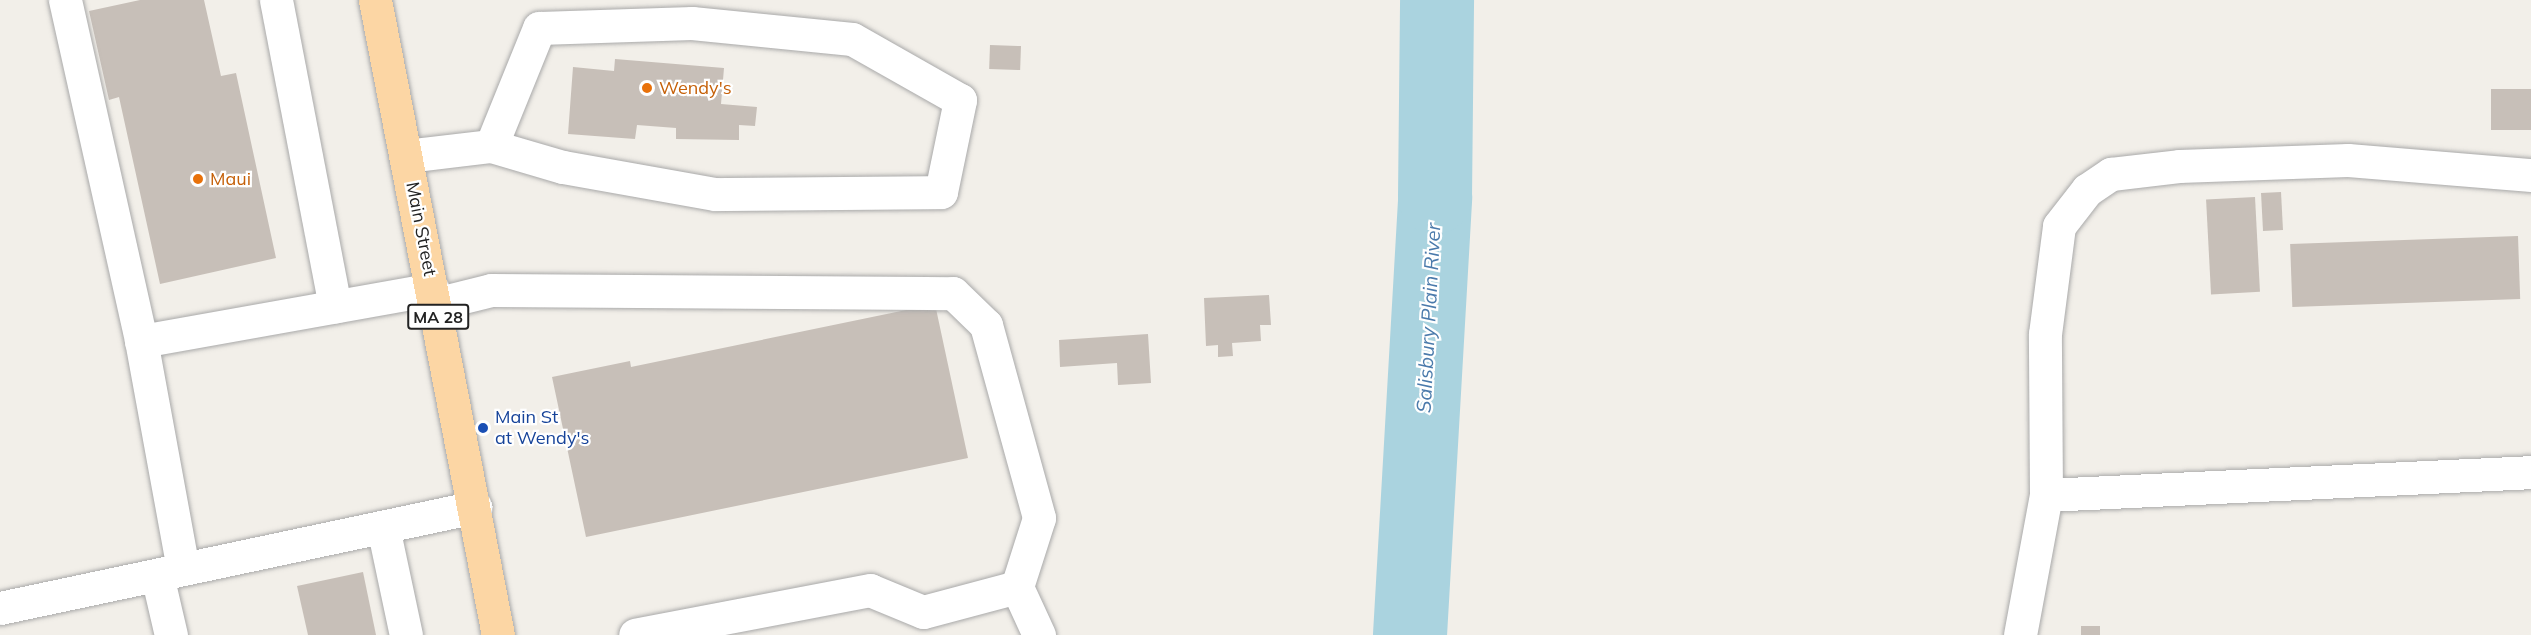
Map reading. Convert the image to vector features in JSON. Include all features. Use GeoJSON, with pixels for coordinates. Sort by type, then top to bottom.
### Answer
{"type":"FeatureCollection","features":[{"type":"Feature","properties":{"kind":"main road","name":"Main Street"},"geometry":{"type":"LineString","coordinates":[[375,0],[498,635]]}},
{"type":"Feature","properties":{"kind":"lane"},"geometry":{"type":"LineString","coordinates":[[65,0],[141,341],[170,572],[171,635]]}},
{"type":"Feature","properties":{"kind":"lane"},"geometry":{"type":"LineString","coordinates":[[276,0],[335,306]]}},
{"type":"Feature","properties":{"kind":"lane"},"geometry":{"type":"LineString","coordinates":[[406,156],[491,146],[563,167],[715,194],[941,192],[960,100],[852,39],[692,23],[539,28],[491,146]]}},
{"type":"Feature","properties":{"kind":"lane"},"geometry":{"type":"LineString","coordinates":[[2020,635],[2046,495],[2045,334],[2059,226],[2087,190],[2111,174],[2123,172],[2180,166],[2314,161],[2348,160],[2531,175]]}},
{"type":"Feature","properties":{"kind":"lane"},"geometry":{"type":"LineString","coordinates":[[141,341],[335,306],[491,290],[953,292],[987,325],[1039,518],[1017,587],[1040,635]]}},
{"type":"Feature","properties":{"kind":"lane"},"geometry":{"type":"LineString","coordinates":[[2046,495],[2531,472]]}},
{"type":"Feature","properties":{"kind":"lane"},"geometry":{"type":"LineString","coordinates":[[0,608],[475,507]]}},
{"type":"Feature","properties":{"kind":"lane"},"geometry":{"type":"LineString","coordinates":[[383,526],[406,635]]}},
{"type":"Feature","properties":{"kind":"lane"},"geometry":{"type":"LineString","coordinates":[[635,635],[870,590],[922,612],[1017,587]]}},
{"type":"Feature","properties":{"kind":"lane"},"geometry":{"type":"LineString","coordinates":[[0,624],[2,635]]}},
{"type":"Feature","properties":{"kind":"building","name":"Maui"},"geometry":{"type":"Polygon","coordinates":[[[140,0],[204,0],[221,76],[236,73],[276,258],[160,284],[119,97],[109,100],[89,11],[140,0]]]}},
{"type":"Feature","properties":{"kind":"building"},"geometry":{"type":"Polygon","coordinates":[[[990,45],[1021,46],[1020,70],[989,69],[990,45]]]}},
{"type":"Feature","properties":{"kind":"building","name":"Wendy's"},"geometry":{"type":"Polygon","coordinates":[[[615,59],[724,68],[721,104],[757,107],[755,126],[739,125],[739,140],[676,139],[676,128],[637,125],[635,139],[568,134],[573,67],[614,71],[615,59]]]}},
{"type":"Feature","properties":{"kind":"building"},"geometry":{"type":"Polygon","coordinates":[[[2491,89],[2531,89],[2531,130],[2491,130],[2491,89]]]}},
{"type":"Feature","properties":{"kind":"building"},"geometry":{"type":"Polygon","coordinates":[[[2281,192],[2283,230],[2263,231],[2261,193],[2281,192]]]}},
{"type":"Feature","properties":{"kind":"building"},"geometry":{"type":"Polygon","coordinates":[[[2255,197],[2260,292],[2211,294],[2206,200],[2255,197]]]}},
{"type":"Feature","properties":{"kind":"building"},"geometry":{"type":"Polygon","coordinates":[[[2518,236],[2520,299],[2292,307],[2290,244],[2518,236]]]}},
{"type":"Feature","properties":{"kind":"building"},"geometry":{"type":"Polygon","coordinates":[[[1269,295],[1271,325],[1260,325],[1261,341],[1232,343],[1233,356],[1218,357],[1218,345],[1206,346],[1204,298],[1269,295]]]}},
{"type":"Feature","properties":{"kind":"building"},"geometry":{"type":"Polygon","coordinates":[[[935,304],[968,458],[586,537],[552,377],[630,361],[631,367],[935,304]]]}},
{"type":"Feature","properties":{"kind":"building"},"geometry":{"type":"Polygon","coordinates":[[[1148,334],[1151,383],[1118,385],[1117,363],[1060,367],[1059,340],[1148,334]]]}},
{"type":"Feature","properties":{"kind":"building"},"geometry":{"type":"Polygon","coordinates":[[[363,572],[376,635],[308,635],[297,586],[363,572]]]}},
{"type":"Feature","properties":{"kind":"building"},"geometry":{"type":"Polygon","coordinates":[[[2081,626],[2100,626],[2100,635],[2081,635],[2081,626]]]}},
{"type":"Feature","properties":{"kind":"waterway","name":"Salisbury Plain River"},"geometry":{"type":"LineString","coordinates":[[1410,635],[1435,197],[1437,0]]}},
{"type":"Feature","properties":{"kind":"place","name":"Wendy's"},"geometry":{"type":"Point","coordinates":[647,88]}},
{"type":"Feature","properties":{"kind":"place","name":"Maui"},"geometry":{"type":"Point","coordinates":[198,179]}},
{"type":"Feature","properties":{"kind":"place","name":"Main St at Wendy's"},"geometry":{"type":"Point","coordinates":[483,428]}}]}
